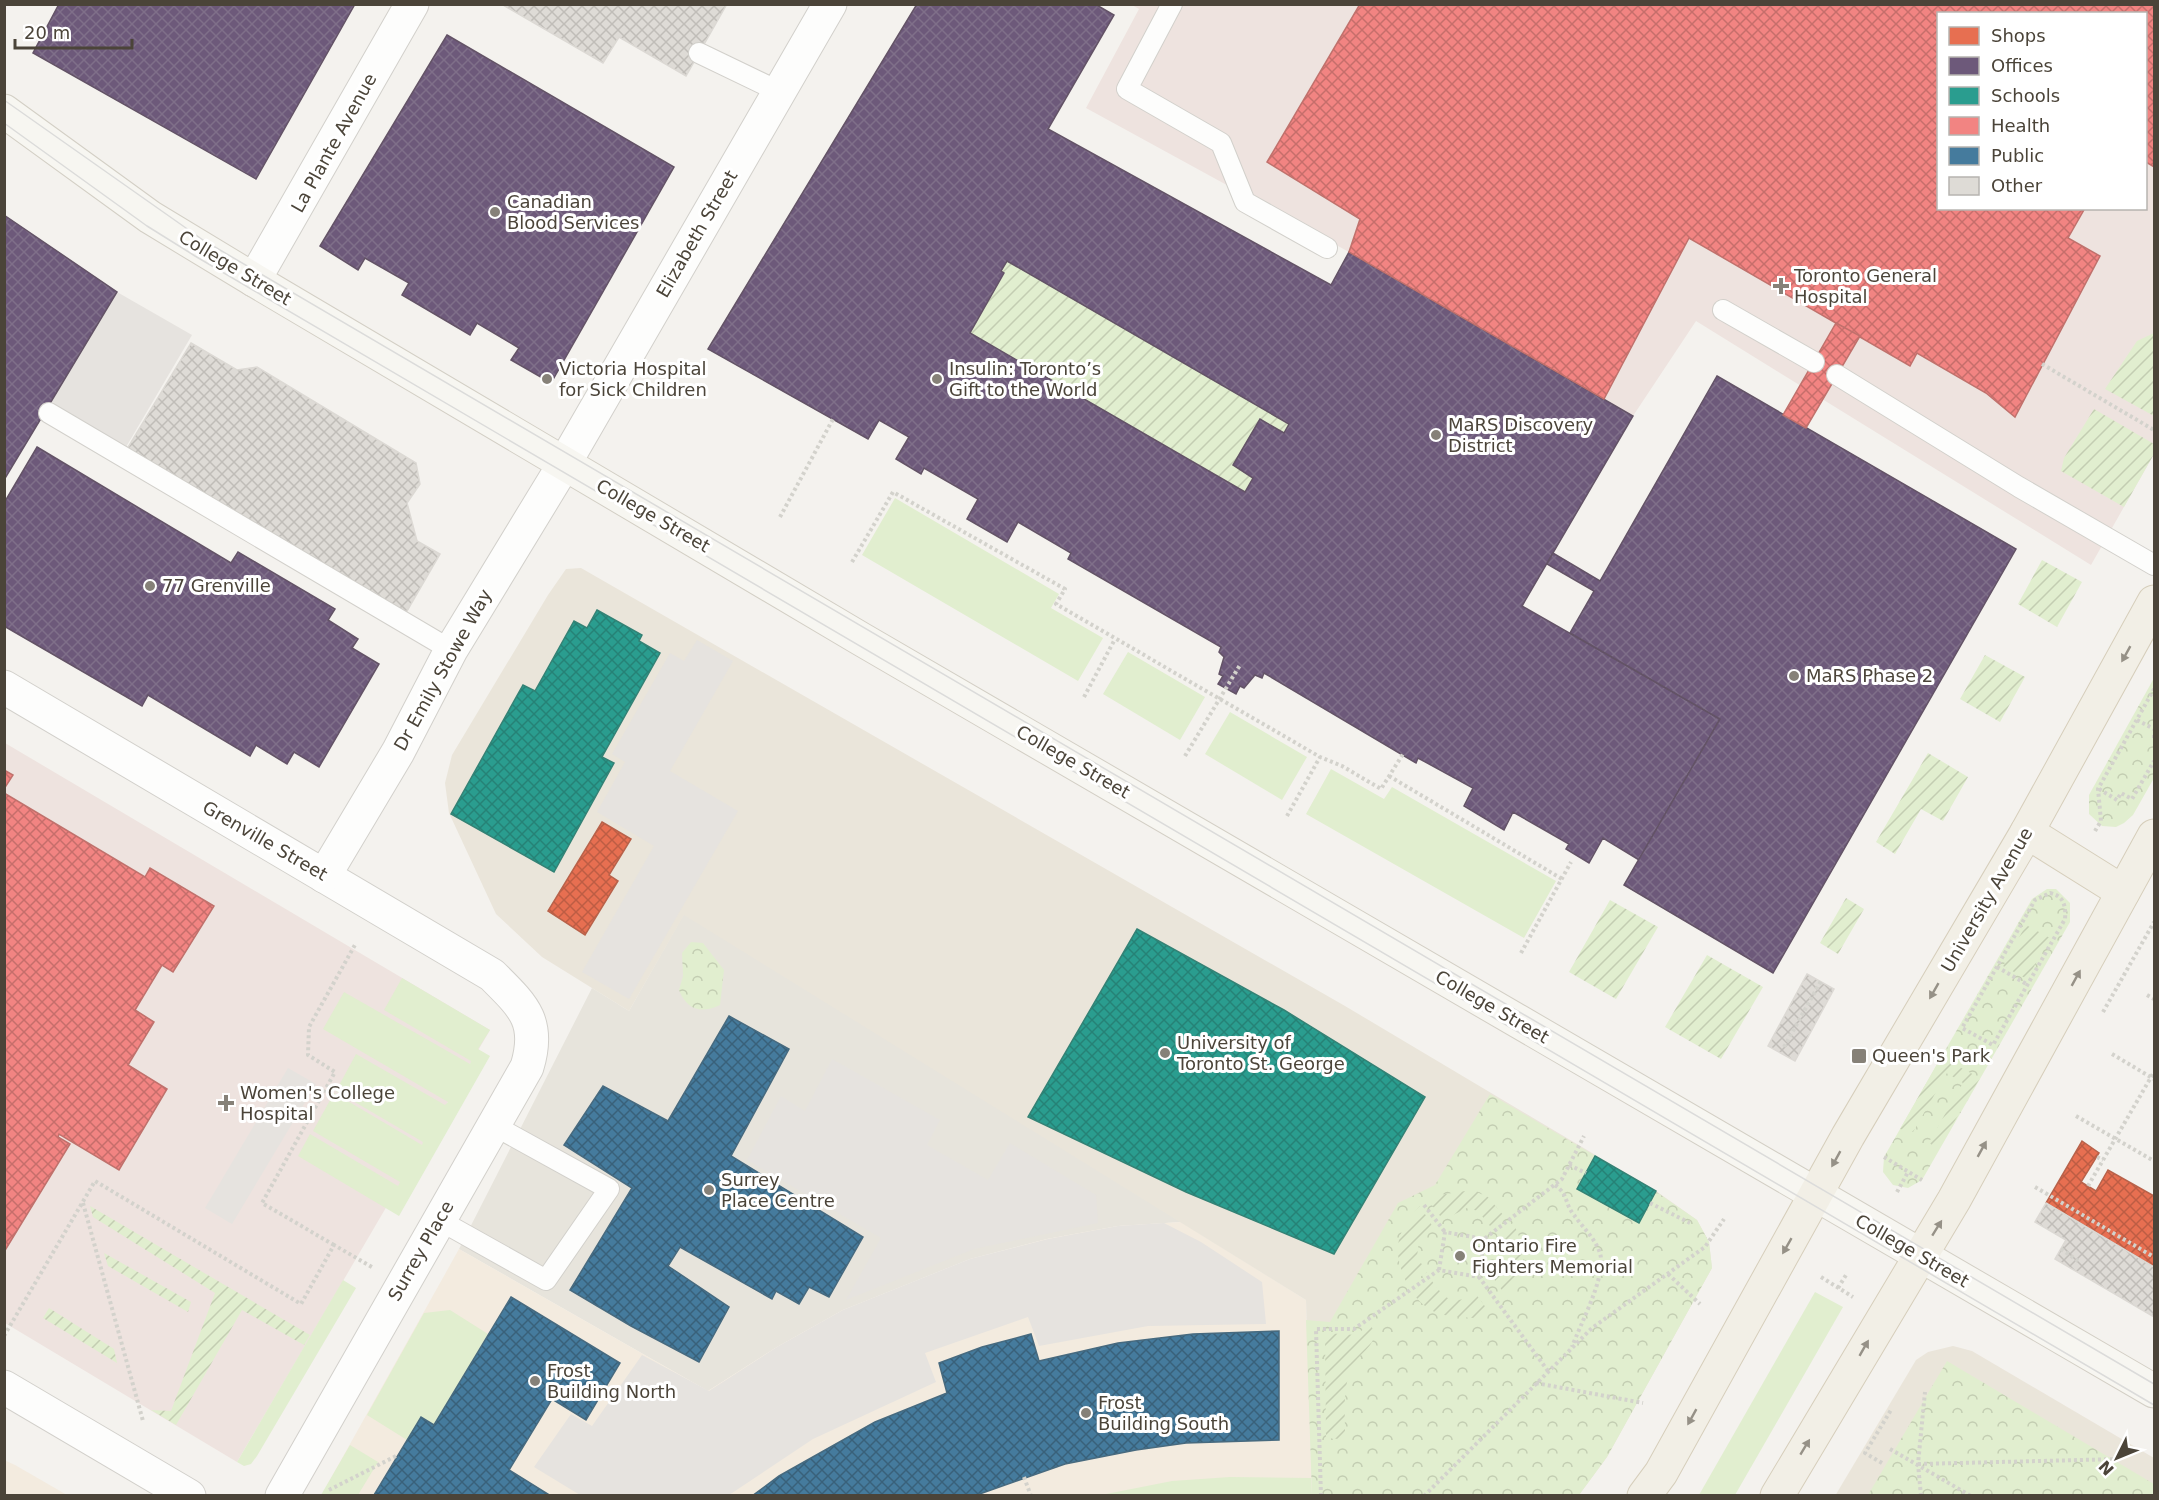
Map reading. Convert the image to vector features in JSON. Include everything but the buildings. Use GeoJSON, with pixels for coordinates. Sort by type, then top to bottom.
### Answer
{"type":"FeatureCollection","features":[{"type":"Feature","properties":{"kind":"main road","name":"College Street"},"geometry":{"type":"LineString","coordinates":[[4,111],[150,217],[254,280],[564,464],[1920,1257],[2154,1391]]}},
{"type":"Feature","properties":{"kind":"main road","name":"University Avenue"},"geometry":{"type":"LineString","coordinates":[[1816,1195],[2027,832],[2154,602]]}},
{"type":"Feature","properties":{"kind":"main road"},"geometry":{"type":"LineString","coordinates":[[2027,832],[2123,892]]}},
{"type":"Feature","properties":{"kind":"main road"},"geometry":{"type":"LineString","coordinates":[[1777,1496],[1954,1200],[2154,836]]}},
{"type":"Feature","properties":{"kind":"main road"},"geometry":{"type":"LineString","coordinates":[[1651,1488],[1816,1195]]}},
{"type":"Feature","properties":{"kind":"street","name":"La Plante Avenue"},"geometry":{"type":"LineString","coordinates":[[254,280],[412,4]]}},
{"type":"Feature","properties":{"kind":"street","name":"Elizabeth Street"},"geometry":{"type":"LineString","coordinates":[[564,464],[830,4]]}},
{"type":"Feature","properties":{"kind":"street","name":"Dr Emily Stowe Way"},"geometry":{"type":"LineString","coordinates":[[324,876],[398,752],[451,650],[564,464]]}},
{"type":"Feature","properties":{"kind":"street","name":"Grenville Street"},"geometry":{"type":"LineString","coordinates":[[4,687],[492,975],[520,1002]]}},
{"type":"Feature","properties":{"kind":"street","name":"Surrey Place"},"geometry":{"type":"LineString","coordinates":[[282,1496],[527,1067],[532,1049],[532,1029],[520,1002]]}},
{"type":"Feature","properties":{"kind":"street"},"geometry":{"type":"LineString","coordinates":[[7,1395],[189,1496]]}},
{"type":"Feature","properties":{"kind":"lane"},"geometry":{"type":"LineString","coordinates":[[1172,4],[1127,89],[1221,143],[1245,201],[1327,248]]}},
{"type":"Feature","properties":{"kind":"lane"},"geometry":{"type":"LineString","coordinates":[[699,53],[780,92]]}},
{"type":"Feature","properties":{"kind":"lane"},"geometry":{"type":"LineString","coordinates":[[1724,310],[1814,362]]}},
{"type":"Feature","properties":{"kind":"lane"},"geometry":{"type":"LineString","coordinates":[[1837,375],[2019,487],[2154,565]]}},
{"type":"Feature","properties":{"kind":"lane"},"geometry":{"type":"LineString","coordinates":[[49,413],[451,650]]}},
{"type":"Feature","properties":{"kind":"lane"},"geometry":{"type":"LineString","coordinates":[[439,1220],[546,1280],[609,1190],[494,1125]]}},
{"type":"Feature","properties":{"kind":"path"},"geometry":{"type":"LineString","coordinates":[[2042,363],[2154,430]]}},
{"type":"Feature","properties":{"kind":"path"},"geometry":{"type":"LineString","coordinates":[[780,518],[833,419]]}},
{"type":"Feature","properties":{"kind":"path"},"geometry":{"type":"LineString","coordinates":[[852,562],[892,492],[1065,589],[1056,604],[1320,757],[1342,766],[1381,789],[1403,754]]}},
{"type":"Feature","properties":{"kind":"path"},"geometry":{"type":"LineString","coordinates":[[1084,698],[1115,639]]}},
{"type":"Feature","properties":{"kind":"path"},"geometry":{"type":"LineString","coordinates":[[1185,756],[1240,665]]}},
{"type":"Feature","properties":{"kind":"path"},"geometry":{"type":"LineString","coordinates":[[2058,894],[2101,821],[2098,789],[2154,689]]}},
{"type":"Feature","properties":{"kind":"path"},"geometry":{"type":"LineString","coordinates":[[2137,720],[2154,729]]}},
{"type":"Feature","properties":{"kind":"path"},"geometry":{"type":"LineString","coordinates":[[1287,816],[1320,757]]}},
{"type":"Feature","properties":{"kind":"path"},"geometry":{"type":"LineString","coordinates":[[2098,789],[2117,800],[2121,793],[2132,799],[2154,761]]}},
{"type":"Feature","properties":{"kind":"path"},"geometry":{"type":"LineString","coordinates":[[1389,776],[1562,879]]}},
{"type":"Feature","properties":{"kind":"path"},"geometry":{"type":"LineString","coordinates":[[1521,953],[1571,862]]}},
{"type":"Feature","properties":{"kind":"path"},"geometry":{"type":"LineString","coordinates":[[2058,894],[2066,909],[2066,919],[1993,1045],[1962,1028],[2035,900],[2042,895],[2058,894]]}},
{"type":"Feature","properties":{"kind":"path"},"geometry":{"type":"LineString","coordinates":[[356,943],[309,1027],[308,1055],[335,1072],[262,1203],[375,1269]]}},
{"type":"Feature","properties":{"kind":"path"},"geometry":{"type":"LineString","coordinates":[[1997,967],[2028,985]]}},
{"type":"Feature","properties":{"kind":"path"},"geometry":{"type":"LineString","coordinates":[[1784,1047],[1821,981]]}},
{"type":"Feature","properties":{"kind":"path"},"geometry":{"type":"LineString","coordinates":[[2147,995],[2154,999]]}},
{"type":"Feature","properties":{"kind":"path"},"geometry":{"type":"LineString","coordinates":[[2112,1054],[2153,1078]]}},
{"type":"Feature","properties":{"kind":"path"},"geometry":{"type":"LineString","coordinates":[[2088,1186],[2153,1078],[2154,1072]]}},
{"type":"Feature","properties":{"kind":"path"},"geometry":{"type":"LineString","coordinates":[[2076,1116],[2154,1161]]}},
{"type":"Feature","properties":{"kind":"path"},"geometry":{"type":"LineString","coordinates":[[1548,1371],[1479,1277],[1484,1239],[1562,1179],[1584,1136]]}},
{"type":"Feature","properties":{"kind":"path"},"geometry":{"type":"LineString","coordinates":[[1884,1157],[1922,1180]]}},
{"type":"Feature","properties":{"kind":"path"},"geometry":{"type":"LineString","coordinates":[[2097,1157],[2103,1160]]}},
{"type":"Feature","properties":{"kind":"path"},"geometry":{"type":"LineString","coordinates":[[1569,1165],[1586,1173]]}},
{"type":"Feature","properties":{"kind":"path"},"geometry":{"type":"LineString","coordinates":[[1897,1192],[1908,1172]]}},
{"type":"Feature","properties":{"kind":"path"},"geometry":{"type":"LineString","coordinates":[[4,1336],[95,1181],[301,1304],[334,1245]]}},
{"type":"Feature","properties":{"kind":"path"},"geometry":{"type":"LineString","coordinates":[[1555,1185],[1565,1192],[1571,1212],[1593,1240],[1601,1258],[1600,1274],[1572,1348]]}},
{"type":"Feature","properties":{"kind":"path"},"geometry":{"type":"LineString","coordinates":[[2035,1187],[2154,1257]]}},
{"type":"Feature","properties":{"kind":"path"},"geometry":{"type":"LineString","coordinates":[[83,1202],[143,1421]]}},
{"type":"Feature","properties":{"kind":"path"},"geometry":{"type":"LineString","coordinates":[[1650,1203],[1690,1223]]}},
{"type":"Feature","properties":{"kind":"path"},"geometry":{"type":"LineString","coordinates":[[1424,1205],[1445,1232],[1484,1239]]}},
{"type":"Feature","properties":{"kind":"path"},"geometry":{"type":"LineString","coordinates":[[1424,1496],[1592,1328],[1705,1247],[1724,1219]]}},
{"type":"Feature","properties":{"kind":"path"},"geometry":{"type":"LineString","coordinates":[[1439,1270],[1445,1232]]}},
{"type":"Feature","properties":{"kind":"path"},"geometry":{"type":"LineString","coordinates":[[2061,1249],[2078,1261]]}},
{"type":"Feature","properties":{"kind":"path"},"geometry":{"type":"LineString","coordinates":[[1321,1496],[1316,1329],[1354,1329],[1439,1270],[1479,1277]]}},
{"type":"Feature","properties":{"kind":"path"},"geometry":{"type":"LineString","coordinates":[[1668,1274],[1700,1304]]}},
{"type":"Feature","properties":{"kind":"path"},"geometry":{"type":"LineString","coordinates":[[1838,1288],[1846,1275]]}},
{"type":"Feature","properties":{"kind":"path"},"geometry":{"type":"LineString","coordinates":[[1821,1277],[1853,1297]]}},
{"type":"Feature","properties":{"kind":"path"},"geometry":{"type":"LineString","coordinates":[[1535,1383],[1643,1403]]}},
{"type":"Feature","properties":{"kind":"path"},"geometry":{"type":"LineString","coordinates":[[1920,1496],[1918,1464],[1925,1392]]}},
{"type":"Feature","properties":{"kind":"path"},"geometry":{"type":"LineString","coordinates":[[1882,1463],[1865,1453],[1891,1410]]}},
{"type":"Feature","properties":{"kind":"path"},"geometry":{"type":"LineString","coordinates":[[1890,1449],[1971,1496]]}},
{"type":"Feature","properties":{"kind":"path"},"geometry":{"type":"LineString","coordinates":[[328,1490],[398,1455]]}},
{"type":"Feature","properties":{"kind":"path"},"geometry":{"type":"LineString","coordinates":[[1918,1464],[2121,1460]]}},
{"type":"Feature","properties":{"kind":"path"},"geometry":{"type":"LineString","coordinates":[[1024,1477],[1031,1496]]}},
{"type":"Feature","properties":{"kind":"shaded area","name":"Toronto General Hospital"},"geometry":{"type":"Polygon","coordinates":[[[1132,5],[2154,5],[2154,454],[2091,565],[1696,321],[1633,416],[1349,252],[1086,108],[1139,9],[1132,5]]]}},
{"type":"Feature","properties":{"kind":"shaded area"},"geometry":{"type":"Polygon","coordinates":[[[117,292],[192,335],[116,464],[39,419],[117,292]]]}},
{"type":"Feature","properties":{"kind":"shaded area","name":"University of Toronto St. George"},"geometry":{"type":"Polygon","coordinates":[[[581,568],[1345,1006],[1656,1191],[1697,1220],[1709,1242],[1712,1268],[1607,1457],[1579,1495],[1312,1495],[1306,1300],[684,915],[629,1011],[542,957],[496,914],[449,813],[445,783],[452,755],[548,595],[566,569],[581,568]]]}},
{"type":"Feature","properties":{"kind":"shaded area"},"geometry":{"type":"Polygon","coordinates":[[[697,640],[733,661],[670,771],[738,811],[629,999],[582,972],[654,846],[597,812],[625,762],[612,754],[670,653],[684,661],[697,640]]]}},
{"type":"Feature","properties":{"kind":"shaded area","name":"Women's College Hospital"},"geometry":{"type":"Polygon","coordinates":[[[5,743],[490,1030],[237,1462],[5,1323],[5,743]]]}},
{"type":"Feature","properties":{"kind":"shaded area"},"geometry":{"type":"Polygon","coordinates":[[[684,914],[1181,1222],[1118,1226],[1047,1239],[970,1259],[843,1310],[777,1347],[708,1391],[459,1249],[592,988],[629,1011],[684,914]]]}},
{"type":"Feature","properties":{"kind":"shaded area"},"geometry":{"type":"Polygon","coordinates":[[[832,1059],[940,1120],[927,1145],[988,1180],[1010,1143],[1096,1195],[1098,1223],[974,1249],[846,1300],[881,1238],[747,1160],[781,1096],[805,1111],[832,1059]]]}},
{"type":"Feature","properties":{"kind":"shaded area"},"geometry":{"type":"Polygon","coordinates":[[[288,1068],[316,1084],[232,1224],[205,1208],[288,1068]]]}},
{"type":"Feature","properties":{"kind":"shaded area"},"geometry":{"type":"Polygon","coordinates":[[[1181,1222],[1306,1300],[1312,1495],[321,1496],[459,1249],[708,1391],[777,1347],[843,1310],[971,1259],[1047,1239],[1118,1226],[1181,1222]]]}},
{"type":"Feature","properties":{"kind":"shaded area"},"geometry":{"type":"Polygon","coordinates":[[[1164,1223],[1201,1242],[1262,1282],[1266,1324],[1148,1326],[1039,1346],[1028,1317],[925,1353],[936,1382],[813,1439],[729,1495],[580,1495],[534,1467],[571,1414],[592,1426],[642,1355],[709,1391],[777,1347],[843,1310],[970,1259],[1048,1239],[1118,1226],[1164,1223]]]}},
{"type":"Feature","properties":{"kind":"shaded area"},"geometry":{"type":"Polygon","coordinates":[[[1953,1346],[1972,1351],[2154,1458],[2154,1495],[1835,1496],[1916,1360],[1928,1352],[1953,1346]]]}},
{"type":"Feature","properties":{"kind":"shaded area"},"geometry":{"type":"Polygon","coordinates":[[[4,1460],[15,1465],[67,1495],[5,1495],[4,1460]]]}},
{"type":"Feature","properties":{"kind":"green space"},"geometry":{"type":"Polygon","coordinates":[[[1007,261],[1289,424],[1284,433],[1260,420],[1233,465],[1253,478],[1245,492],[970,333],[1004,274],[1001,271],[1007,261]]]}},
{"type":"Feature","properties":{"kind":"green space"},"geometry":{"type":"Polygon","coordinates":[[[2154,333],[2154,416],[2105,389],[2137,341],[2154,333]]]}},
{"type":"Feature","properties":{"kind":"green space"},"geometry":{"type":"Polygon","coordinates":[[[2094,409],[2154,444],[2154,454],[2124,507],[2061,471],[2064,458],[2094,409]]]}},
{"type":"Feature","properties":{"kind":"green space"},"geometry":{"type":"Polygon","coordinates":[[[895,498],[1059,594],[1051,608],[1103,638],[1078,681],[862,555],[895,498]]]}},
{"type":"Feature","properties":{"kind":"green space"},"geometry":{"type":"Polygon","coordinates":[[[2042,560],[2082,582],[2057,627],[2018,604],[2042,560]]]}},
{"type":"Feature","properties":{"kind":"green space"},"geometry":{"type":"Polygon","coordinates":[[[1128,652],[1205,697],[1180,740],[1103,694],[1128,652]]]}},
{"type":"Feature","properties":{"kind":"green space"},"geometry":{"type":"Polygon","coordinates":[[[1985,655],[2025,677],[2000,722],[1960,699],[1985,655]]]}},
{"type":"Feature","properties":{"kind":"green space"},"geometry":{"type":"Polygon","coordinates":[[[2154,678],[2154,778],[2133,815],[2116,827],[2102,826],[2089,814],[2089,795],[2154,678]]]}},
{"type":"Feature","properties":{"kind":"green space"},"geometry":{"type":"Polygon","coordinates":[[[1230,712],[1307,757],[1282,800],[1205,754],[1230,712]]]}},
{"type":"Feature","properties":{"kind":"green space"},"geometry":{"type":"Polygon","coordinates":[[[1928,753],[1968,777],[1943,821],[1921,809],[1895,854],[1876,842],[1928,753]]]}},
{"type":"Feature","properties":{"kind":"green space"},"geometry":{"type":"Polygon","coordinates":[[[1331,769],[1384,799],[1392,787],[1556,881],[1524,938],[1306,814],[1331,769]]]}},
{"type":"Feature","properties":{"kind":"green space"},"geometry":{"type":"Polygon","coordinates":[[[2047,889],[2056,889],[2070,903],[2070,922],[1922,1180],[1908,1188],[1893,1185],[1883,1172],[1884,1157],[2032,899],[2047,889]]]}},
{"type":"Feature","properties":{"kind":"green space"},"geometry":{"type":"Polygon","coordinates":[[[1846,898],[1864,909],[1838,954],[1820,943],[1846,898]]]}},
{"type":"Feature","properties":{"kind":"green space"},"geometry":{"type":"Polygon","coordinates":[[[1610,900],[1658,927],[1616,999],[1569,972],[1610,900]]]}},
{"type":"Feature","properties":{"kind":"green space"},"geometry":{"type":"Polygon","coordinates":[[[2026,925],[2050,938],[2027,979],[2003,966],[2026,925]]]}},
{"type":"Feature","properties":{"kind":"green space"},"geometry":{"type":"Polygon","coordinates":[[[691,942],[703,943],[724,970],[720,1005],[713,1008],[701,1009],[690,1006],[679,990],[683,976],[682,953],[691,942]]]}},
{"type":"Feature","properties":{"kind":"green space"},"geometry":{"type":"Polygon","coordinates":[[[1707,955],[1763,987],[1721,1059],[1665,1027],[1707,955]]]}},
{"type":"Feature","properties":{"kind":"green space"},"geometry":{"type":"Polygon","coordinates":[[[402,978],[490,1030],[478,1049],[490,1056],[399,1216],[298,1156],[310,1134],[398,1186],[400,1182],[313,1131],[334,1093],[422,1145],[423,1142],[336,1091],[356,1054],[445,1105],[448,1102],[323,1029],[344,992],[470,1064],[471,1061],[384,1010],[402,978]]]}},
{"type":"Feature","properties":{"kind":"green space"},"geometry":{"type":"Polygon","coordinates":[[[1941,1057],[1980,1078],[1937,1151],[1929,1142],[1963,1083],[1947,1073],[1913,1132],[1900,1129],[1941,1057]]]}},
{"type":"Feature","properties":{"kind":"green space"},"geometry":{"type":"Polygon","coordinates":[[[1490,1094],[1655,1191],[1697,1220],[1709,1242],[1712,1268],[1607,1457],[1579,1495],[1312,1495],[1306,1320],[1330,1322],[1398,1203],[1435,1185],[1490,1094]]]}},
{"type":"Feature","properties":{"kind":"green space"},"geometry":{"type":"Polygon","coordinates":[[[1472,1190],[1488,1197],[1504,1216],[1490,1226],[1478,1211],[1467,1208],[1443,1220],[1429,1201],[1439,1195],[1472,1190]]]}},
{"type":"Feature","properties":{"kind":"green space"},"geometry":{"type":"Polygon","coordinates":[[[90,1206],[310,1335],[304,1345],[242,1310],[176,1425],[151,1410],[171,1411],[215,1293],[93,1217],[90,1206]]]}},
{"type":"Feature","properties":{"kind":"green space"},"geometry":{"type":"Polygon","coordinates":[[[1420,1206],[1433,1227],[1419,1240],[1417,1257],[1427,1272],[1408,1286],[1399,1263],[1398,1244],[1405,1226],[1420,1206]]]}},
{"type":"Feature","properties":{"kind":"green space"},"geometry":{"type":"Polygon","coordinates":[[[1513,1223],[1521,1242],[1523,1261],[1519,1280],[1506,1296],[1494,1279],[1508,1269],[1510,1256],[1497,1235],[1513,1223]]]}},
{"type":"Feature","properties":{"kind":"green space"},"geometry":{"type":"Polygon","coordinates":[[[104,1253],[191,1302],[188,1312],[108,1266],[104,1253]]]}},
{"type":"Feature","properties":{"kind":"green space"},"geometry":{"type":"Polygon","coordinates":[[[343,1280],[356,1288],[257,1456],[251,1464],[244,1466],[237,1462],[343,1280]]]}},
{"type":"Feature","properties":{"kind":"green space"},"geometry":{"type":"Polygon","coordinates":[[[1432,1281],[1446,1297],[1451,1299],[1461,1299],[1475,1293],[1487,1309],[1475,1318],[1448,1316],[1427,1308],[1414,1295],[1432,1281]]]}},
{"type":"Feature","properties":{"kind":"green space"},"geometry":{"type":"Polygon","coordinates":[[[1815,1292],[1843,1307],[1735,1495],[1699,1495],[1815,1292]]]}},
{"type":"Feature","properties":{"kind":"green space"},"geometry":{"type":"Polygon","coordinates":[[[49,1308],[114,1349],[117,1363],[43,1318],[49,1308]]]}},
{"type":"Feature","properties":{"kind":"green space"},"geometry":{"type":"Polygon","coordinates":[[[450,1310],[488,1334],[434,1425],[421,1417],[407,1440],[367,1415],[424,1313],[450,1310]]]}},
{"type":"Feature","properties":{"kind":"green space"},"geometry":{"type":"Polygon","coordinates":[[[1370,1324],[1375,1333],[1374,1339],[1353,1365],[1346,1386],[1345,1431],[1339,1439],[1326,1438],[1325,1333],[1356,1335],[1370,1324]]]}},
{"type":"Feature","properties":{"kind":"green space"},"geometry":{"type":"Polygon","coordinates":[[[1947,1361],[2154,1484],[2154,1495],[1868,1495],[1947,1361]]]}},
{"type":"Feature","properties":{"kind":"green space"},"geometry":{"type":"Polygon","coordinates":[[[350,1445],[378,1462],[358,1495],[321,1495],[350,1445]]]}},
{"type":"Feature","properties":{"kind":"green space"},"geometry":{"type":"Polygon","coordinates":[[[1230,1477],[1311,1478],[1312,1495],[1096,1496],[1172,1481],[1230,1477]]]}},
{"type":"Feature","properties":{"kind":"tram line"},"geometry":{"type":"LineString","coordinates":[[4,100],[203,240],[2154,1384]]}},
{"type":"Feature","properties":{"kind":"tram line"},"geometry":{"type":"LineString","coordinates":[[4,123],[147,226],[195,256],[2154,1405]]}},
{"type":"Feature","properties":{"kind":"place","name":"Canadian Blood Services"},"geometry":{"type":"Point","coordinates":[495,212]}},
{"type":"Feature","properties":{"kind":"place","name":"Toronto General Hospital"},"geometry":{"type":"Point","coordinates":[1781,286]}},
{"type":"Feature","properties":{"kind":"place","name":"Victoria Hospital for Sick Children"},"geometry":{"type":"Point","coordinates":[547,379]}},
{"type":"Feature","properties":{"kind":"place","name":"Insulin: Toronto’s Gift to the World"},"geometry":{"type":"Point","coordinates":[937,379]}},
{"type":"Feature","properties":{"kind":"place","name":"MaRS Discovery District"},"geometry":{"type":"Point","coordinates":[1436,435]}},
{"type":"Feature","properties":{"kind":"place","name":"77 Grenville"},"geometry":{"type":"Point","coordinates":[150,586]}},
{"type":"Feature","properties":{"kind":"place","name":"MaRS Phase 2"},"geometry":{"type":"Point","coordinates":[1794,676]}},
{"type":"Feature","properties":{"kind":"place","name":"University of Toronto St. George"},"geometry":{"type":"Point","coordinates":[1165,1053]}},
{"type":"Feature","properties":{"kind":"place","name":"Queen's Park"},"geometry":{"type":"Point","coordinates":[1859,1056]}},
{"type":"Feature","properties":{"kind":"place","name":"Women's College Hospital"},"geometry":{"type":"Point","coordinates":[226,1103]}},
{"type":"Feature","properties":{"kind":"place","name":"Surrey Place Centre"},"geometry":{"type":"Point","coordinates":[709,1190]}},
{"type":"Feature","properties":{"kind":"place","name":"Ontario Fire Fighters Memorial"},"geometry":{"type":"Point","coordinates":[1460,1256]}},
{"type":"Feature","properties":{"kind":"place","name":"Frost Building North"},"geometry":{"type":"Point","coordinates":[535,1381]}},
{"type":"Feature","properties":{"kind":"place","name":"Frost Building South"},"geometry":{"type":"Point","coordinates":[1086,1413]}}]}
